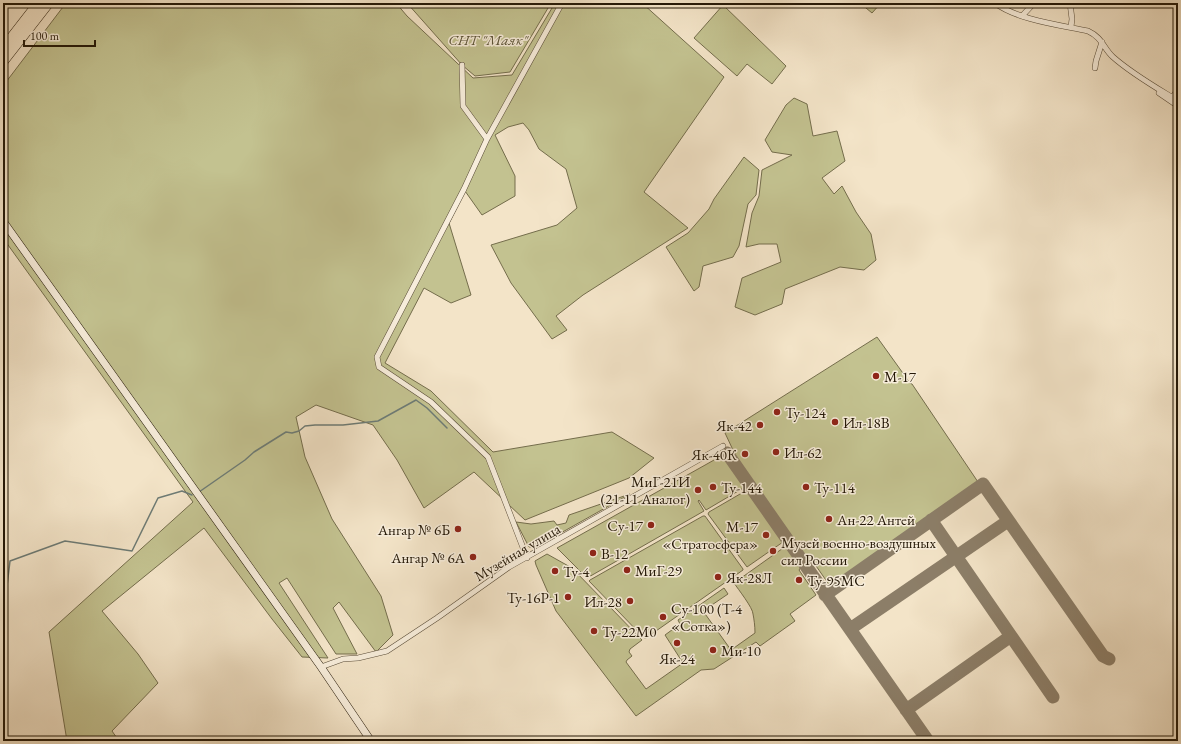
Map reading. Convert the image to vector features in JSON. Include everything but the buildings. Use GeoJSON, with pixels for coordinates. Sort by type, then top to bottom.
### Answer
{"type":"FeatureCollection","features":[{"type":"Feature","properties":{"kind":"highway"},"geometry":{"type":"LineString","coordinates":[[3,48],[38,3]]}},
{"type":"Feature","properties":{"kind":"highway"},"geometry":{"type":"LineString","coordinates":[[3,62],[49,3]]}},
{"type":"Feature","properties":{"kind":"street"},"geometry":{"type":"LineString","coordinates":[[527,558],[488,457],[431,402],[379,367],[377,357],[460,196],[487,140],[562,3]]}},
{"type":"Feature","properties":{"kind":"street"},"geometry":{"type":"LineString","coordinates":[[995,3],[1022,16],[1088,31],[1095,34],[1112,56],[1171,99],[1178,106]]}},
{"type":"Feature","properties":{"kind":"street"},"geometry":{"type":"LineString","coordinates":[[1022,16],[1034,3]]}},
{"type":"Feature","properties":{"kind":"street"},"geometry":{"type":"LineString","coordinates":[[1070,3],[1072,19],[1071,27]]}},
{"type":"Feature","properties":{"kind":"street"},"geometry":{"type":"LineString","coordinates":[[1095,68],[1102,42]]}},
{"type":"Feature","properties":{"kind":"street"},"geometry":{"type":"LineString","coordinates":[[462,64],[463,106],[487,140]]}},
{"type":"Feature","properties":{"kind":"street"},"geometry":{"type":"LineString","coordinates":[[1171,99],[1178,89]]}},
{"type":"Feature","properties":{"kind":"street"},"geometry":{"type":"LineString","coordinates":[[1171,99],[1178,95]]}},
{"type":"Feature","properties":{"kind":"street"},"geometry":{"type":"LineString","coordinates":[[1171,99],[1178,101]]}},
{"type":"Feature","properties":{"kind":"street"},"geometry":{"type":"LineString","coordinates":[[3,221],[321,667],[372,741]]}},
{"type":"Feature","properties":{"kind":"street","name":"Музейная улица"},"geometry":{"type":"LineString","coordinates":[[321,667],[343,659],[358,658],[387,651],[509,567],[723,446]]}},
{"type":"Feature","properties":{"kind":"green space"},"geometry":{"type":"Polygon","coordinates":[[[66,3],[396,3],[407,16],[473,78],[512,75],[555,3],[642,3],[724,77],[644,192],[688,228],[583,295],[556,316],[567,330],[552,339],[511,283],[491,245],[557,225],[577,208],[566,169],[539,149],[529,130],[523,123],[508,127],[495,135],[515,176],[515,196],[482,215],[465,191],[449,223],[471,295],[451,303],[424,288],[385,363],[431,391],[493,452],[612,432],[654,458],[629,478],[525,520],[474,472],[424,508],[397,460],[373,425],[316,405],[296,417],[305,457],[332,519],[381,596],[393,635],[376,652],[339,602],[333,608],[357,654],[336,654],[287,578],[279,583],[328,658],[302,657],[204,528],[102,611],[138,654],[158,683],[112,731],[119,741],[67,741],[49,632],[193,502],[3,238],[3,86],[66,3]]]}},
{"type":"Feature","properties":{"kind":"green space","name":"СНТ \"Маяк\""},"geometry":{"type":"Polygon","coordinates":[[[407,3],[551,3],[510,72],[475,76],[462,65],[407,3]]]}},
{"type":"Feature","properties":{"kind":"green space"},"geometry":{"type":"Polygon","coordinates":[[[860,3],[881,3],[872,13],[860,3]]]}},
{"type":"Feature","properties":{"kind":"green space"},"geometry":{"type":"Polygon","coordinates":[[[723,5],[786,66],[772,84],[747,64],[737,76],[694,38],[723,5]]]}},
{"type":"Feature","properties":{"kind":"green space"},"geometry":{"type":"Polygon","coordinates":[[[794,98],[807,104],[813,136],[837,131],[845,161],[822,178],[834,194],[842,186],[856,212],[871,234],[876,260],[864,270],[840,267],[785,289],[782,304],[755,315],[735,307],[742,278],[781,262],[777,244],[759,244],[746,247],[752,213],[759,196],[762,170],[792,155],[772,152],[765,140],[786,105],[794,98]]]}},
{"type":"Feature","properties":{"kind":"green space"},"geometry":{"type":"Polygon","coordinates":[[[744,157],[759,170],[756,195],[748,204],[739,246],[733,257],[703,266],[699,287],[694,291],[666,247],[688,233],[709,209],[714,199],[744,157]]]}},
{"type":"Feature","properties":{"kind":"green space"},"geometry":{"type":"Polygon","coordinates":[[[877,337],[912,384],[978,482],[830,586],[814,563],[808,562],[731,451],[733,450],[725,433],[877,337]]]}},
{"type":"Feature","properties":{"kind":"green space"},"geometry":{"type":"Polygon","coordinates":[[[723,455],[745,487],[706,510],[699,500],[698,501],[704,511],[587,578],[557,548],[723,455]]]}},
{"type":"Feature","properties":{"kind":"green space"},"geometry":{"type":"Polygon","coordinates":[[[747,490],[783,542],[747,567],[708,514],[747,490]]]}},
{"type":"Feature","properties":{"kind":"green space"},"geometry":{"type":"Polygon","coordinates":[[[630,494],[536,547],[529,547],[516,522],[531,524],[554,521],[557,525],[566,523],[569,515],[630,494]]]}},
{"type":"Feature","properties":{"kind":"green space"},"geometry":{"type":"Polygon","coordinates":[[[705,516],[743,570],[644,638],[589,581],[705,516]]]}},
{"type":"Feature","properties":{"kind":"green space"},"geometry":{"type":"Polygon","coordinates":[[[786,546],[801,567],[799,570],[816,595],[790,614],[795,621],[760,646],[756,642],[714,669],[701,670],[636,716],[556,611],[535,561],[547,554],[572,568],[642,640],[630,649],[629,652],[632,656],[626,662],[646,689],[683,663],[665,635],[680,624],[678,620],[724,588],[728,594],[703,611],[731,650],[755,633],[752,611],[734,583],[786,546]]]}},
{"type":"Feature","properties":{"kind":"waterway"},"geometry":{"type":"LineString","coordinates":[[199,492],[254,452],[286,432],[292,433],[299,431],[305,426],[343,425],[378,421],[416,400],[427,408],[447,428]]}},
{"type":"Feature","properties":{"kind":"waterway"},"geometry":{"type":"LineString","coordinates":[[3,619],[10,561],[65,541],[132,551],[158,498],[182,491],[192,495]]}},
{"type":"Feature","properties":{"kind":"taxiway"},"geometry":{"type":"LineString","coordinates":[[727,453],[928,741]]}},
{"type":"Feature","properties":{"kind":"taxiway"},"geometry":{"type":"LineString","coordinates":[[825,595],[983,484],[1103,656],[1109,659]]}},
{"type":"Feature","properties":{"kind":"taxiway"},"geometry":{"type":"LineString","coordinates":[[931,520],[1053,697]]}},
{"type":"Feature","properties":{"kind":"taxiway"},"geometry":{"type":"LineString","coordinates":[[850,629],[1008,521]]}},
{"type":"Feature","properties":{"kind":"taxiway"},"geometry":{"type":"LineString","coordinates":[[906,710],[1011,636]]}},
{"type":"Feature","properties":{"kind":"place","name":"М-17"},"geometry":{"type":"Point","coordinates":[876,376]}},
{"type":"Feature","properties":{"kind":"place","name":"Ту-124"},"geometry":{"type":"Point","coordinates":[777,412]}},
{"type":"Feature","properties":{"kind":"place","name":"Ил-18В"},"geometry":{"type":"Point","coordinates":[835,422]}},
{"type":"Feature","properties":{"kind":"place","name":"Як-42"},"geometry":{"type":"Point","coordinates":[760,425]}},
{"type":"Feature","properties":{"kind":"place","name":"Ил-62"},"geometry":{"type":"Point","coordinates":[776,452]}},
{"type":"Feature","properties":{"kind":"place","name":"Як-40К"},"geometry":{"type":"Point","coordinates":[745,454]}},
{"type":"Feature","properties":{"kind":"place","name":"Ту-144"},"geometry":{"type":"Point","coordinates":[713,487]}},
{"type":"Feature","properties":{"kind":"place","name":"Ту-114"},"geometry":{"type":"Point","coordinates":[806,487]}},
{"type":"Feature","properties":{"kind":"place","name":"МиГ-21И (21-11 Аналог)"},"geometry":{"type":"Point","coordinates":[698,490]}},
{"type":"Feature","properties":{"kind":"place","name":"Ан-22 Антей"},"geometry":{"type":"Point","coordinates":[829,519]}},
{"type":"Feature","properties":{"kind":"place","name":"Су-17"},"geometry":{"type":"Point","coordinates":[651,525]}},
{"type":"Feature","properties":{"kind":"place","name":"Ангар № 6Б"},"geometry":{"type":"Point","coordinates":[458,529]}},
{"type":"Feature","properties":{"kind":"place","name":"М-17 «Стратосфера»"},"geometry":{"type":"Point","coordinates":[766,535]}},
{"type":"Feature","properties":{"kind":"place","name":"Музей военно-воздушных сил России"},"geometry":{"type":"Point","coordinates":[773,551]}},
{"type":"Feature","properties":{"kind":"place","name":"В-12"},"geometry":{"type":"Point","coordinates":[593,553]}},
{"type":"Feature","properties":{"kind":"place","name":"Ангар № 6А"},"geometry":{"type":"Point","coordinates":[473,557]}},
{"type":"Feature","properties":{"kind":"place","name":"МиГ-29"},"geometry":{"type":"Point","coordinates":[627,570]}},
{"type":"Feature","properties":{"kind":"place","name":"Ту-4"},"geometry":{"type":"Point","coordinates":[555,571]}},
{"type":"Feature","properties":{"kind":"place","name":"Як-28Л"},"geometry":{"type":"Point","coordinates":[718,577]}},
{"type":"Feature","properties":{"kind":"place","name":"Ту-95МС"},"geometry":{"type":"Point","coordinates":[799,580]}},
{"type":"Feature","properties":{"kind":"place","name":"Ту-16Р-1"},"geometry":{"type":"Point","coordinates":[568,597]}},
{"type":"Feature","properties":{"kind":"place","name":"Ил-28"},"geometry":{"type":"Point","coordinates":[630,601]}},
{"type":"Feature","properties":{"kind":"place","name":"Су-100 (Т-4 «Сотка»)"},"geometry":{"type":"Point","coordinates":[663,617]}},
{"type":"Feature","properties":{"kind":"place","name":"Ту-22М0"},"geometry":{"type":"Point","coordinates":[594,631]}},
{"type":"Feature","properties":{"kind":"place","name":"Як-24"},"geometry":{"type":"Point","coordinates":[677,643]}},
{"type":"Feature","properties":{"kind":"place","name":"Ми-10"},"geometry":{"type":"Point","coordinates":[713,650]}}]}
